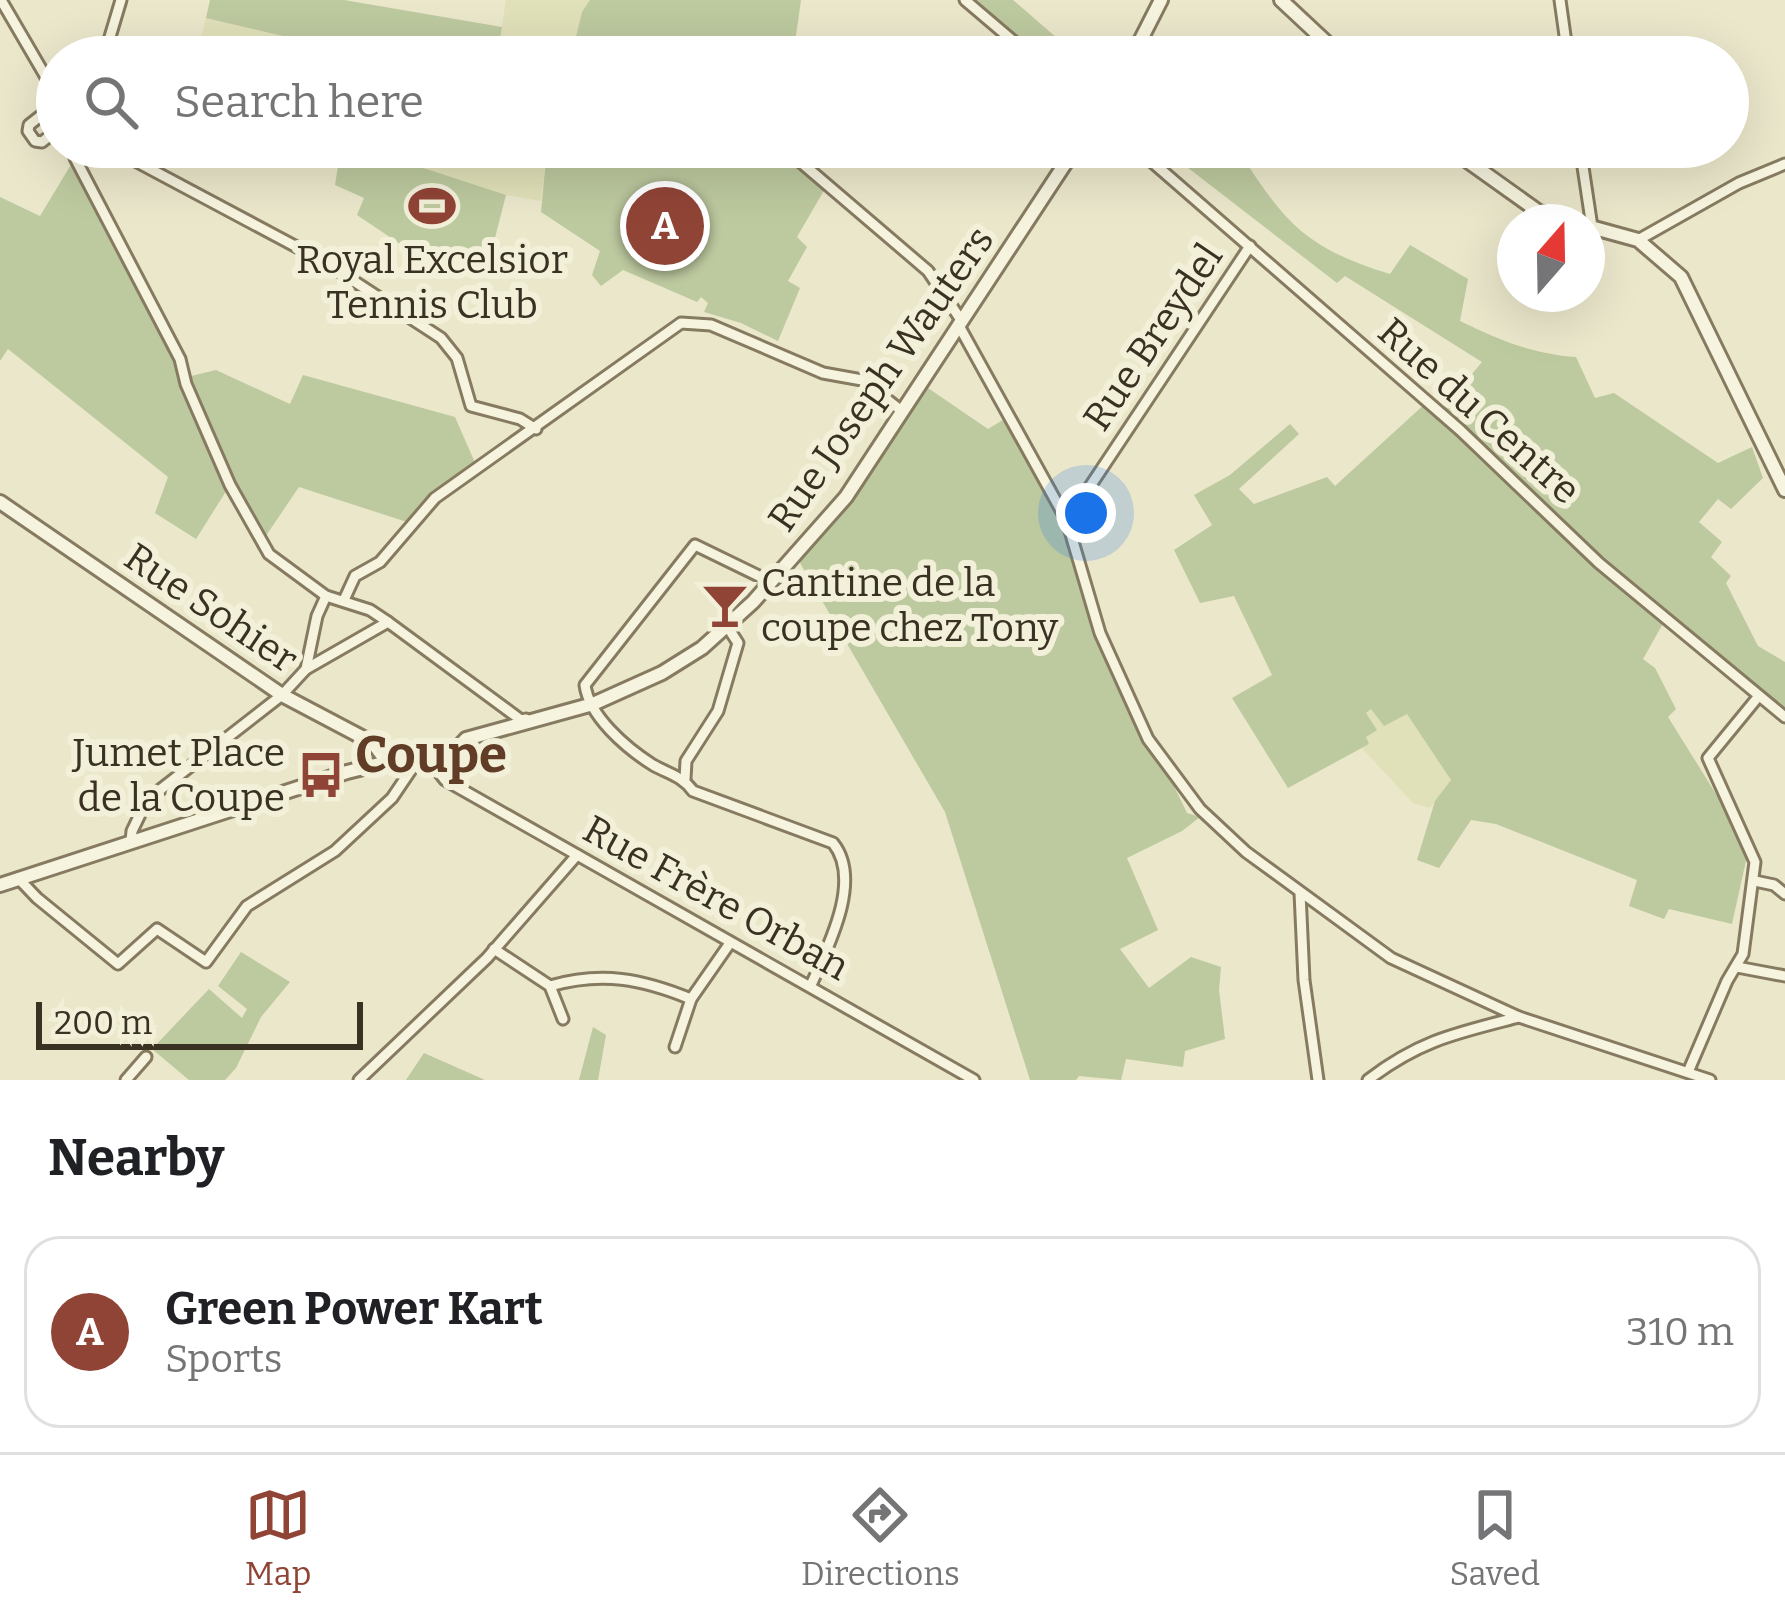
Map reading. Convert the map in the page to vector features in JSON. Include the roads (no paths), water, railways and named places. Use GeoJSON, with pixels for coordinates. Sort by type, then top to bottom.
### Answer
{"type":"FeatureCollection","features":[{"type":"Feature","properties":{"kind":"street"},"geometry":{"type":"LineString","coordinates":[[1,0],[36,62]]}},
{"type":"Feature","properties":{"kind":"street"},"geometry":{"type":"LineString","coordinates":[[110,36],[121,0]]}},
{"type":"Feature","properties":{"kind":"street"},"geometry":{"type":"LineString","coordinates":[[965,0],[1007,36]]}},
{"type":"Feature","properties":{"kind":"street"},"geometry":{"type":"LineString","coordinates":[[1143,36],[1161,0]]}},
{"type":"Feature","properties":{"kind":"street"},"geometry":{"type":"LineString","coordinates":[[1281,0],[1320,36]]}},
{"type":"Feature","properties":{"kind":"street"},"geometry":{"type":"LineString","coordinates":[[1560,0],[1565,36]]}},
{"type":"Feature","properties":{"kind":"street"},"geometry":{"type":"LineString","coordinates":[[1638,240],[1739,183],[1785,164]]}},
{"type":"Feature","properties":{"kind":"street"},"geometry":{"type":"LineString","coordinates":[[84,168],[180,359],[186,384],[230,484],[269,554],[326,596],[388,622],[521,720],[526,719]]}},
{"type":"Feature","properties":{"kind":"street"},"geometry":{"type":"LineString","coordinates":[[149,168],[392,302],[452,349],[471,406],[536,428]]}},
{"type":"Feature","properties":{"kind":"street"},"geometry":{"type":"LineString","coordinates":[[808,168],[928,271],[1067,521],[1100,633],[1148,740],[1200,809],[1246,852],[1391,958],[1519,1017],[1710,1080]]}},
{"type":"Feature","properties":{"kind":"street","name":"Rue Joseph Wauters"},"geometry":{"type":"LineString","coordinates":[[433,765],[443,764],[466,739],[622,693],[702,648],[727,626],[846,497],[1062,168]]}},
{"type":"Feature","properties":{"kind":"street","name":"Rue du Centre"},"geometry":{"type":"LineString","coordinates":[[1159,168],[1460,430],[1599,562],[1785,717]]}},
{"type":"Feature","properties":{"kind":"street"},"geometry":{"type":"LineString","coordinates":[[1477,168],[1528,204]]}},
{"type":"Feature","properties":{"kind":"street"},"geometry":{"type":"LineString","coordinates":[[1582,168],[1586,204]]}},
{"type":"Feature","properties":{"kind":"street"},"geometry":{"type":"LineString","coordinates":[[1605,231],[1638,240],[1682,277],[1785,490]]}},
{"type":"Feature","properties":{"kind":"street","name":"Rue Breydel"},"geometry":{"type":"LineString","coordinates":[[1067,521],[1250,246]]}},
{"type":"Feature","properties":{"kind":"street"},"geometry":{"type":"LineString","coordinates":[[344,600],[356,576],[380,562],[421,510],[671,327],[689,322],[711,325],[824,373],[862,380],[903,412]]}},
{"type":"Feature","properties":{"kind":"street","name":"Rue Sohier"},"geometry":{"type":"LineString","coordinates":[[0,502],[282,694],[373,743],[387,762]]}},
{"type":"Feature","properties":{"kind":"street"},"geometry":{"type":"LineString","coordinates":[[771,582],[694,545],[585,685],[587,702],[636,751],[685,779],[693,791],[832,843],[842,855],[842,898],[811,985]]}},
{"type":"Feature","properties":{"kind":"street"},"geometry":{"type":"LineString","coordinates":[[260,564],[269,554]]}},
{"type":"Feature","properties":{"kind":"street"},"geometry":{"type":"LineString","coordinates":[[307,669],[316,616],[326,596]]}},
{"type":"Feature","properties":{"kind":"street"},"geometry":{"type":"LineString","coordinates":[[131,841],[147,800],[307,669],[388,622]]}},
{"type":"Feature","properties":{"kind":"street"},"geometry":{"type":"LineString","coordinates":[[685,779],[686,761],[718,711],[738,644],[727,626]]}},
{"type":"Feature","properties":{"kind":"street"},"geometry":{"type":"LineString","coordinates":[[1688,1072],[1726,981],[1737,968],[1755,881],[1756,862],[1708,758],[1758,697]]}},
{"type":"Feature","properties":{"kind":"street"},"geometry":{"type":"LineString","coordinates":[[18,878],[118,964],[158,928],[206,962],[248,906],[335,851],[392,798],[417,761]]}},
{"type":"Feature","properties":{"kind":"street"},"geometry":{"type":"LineString","coordinates":[[0,885],[387,762],[433,765]]}},
{"type":"Feature","properties":{"kind":"street","name":"Rue Frère Orban"},"geometry":{"type":"LineString","coordinates":[[433,765],[446,780],[974,1080]]}},
{"type":"Feature","properties":{"kind":"street"},"geometry":{"type":"LineString","coordinates":[[359,1080],[494,949],[577,854]]}},
{"type":"Feature","properties":{"kind":"street"},"geometry":{"type":"LineString","coordinates":[[1755,881],[1774,885],[1785,894]]}},
{"type":"Feature","properties":{"kind":"street"},"geometry":{"type":"LineString","coordinates":[[1300,892],[1304,980],[1318,1080]]}},
{"type":"Feature","properties":{"kind":"street"},"geometry":{"type":"LineString","coordinates":[[675,1047],[691,998],[730,943]]}},
{"type":"Feature","properties":{"kind":"street"},"geometry":{"type":"LineString","coordinates":[[494,949],[550,986],[563,1019]]}},
{"type":"Feature","properties":{"kind":"street"},"geometry":{"type":"LineString","coordinates":[[1737,968],[1785,976]]}},
{"type":"Feature","properties":{"kind":"street"},"geometry":{"type":"LineString","coordinates":[[550,986],[586,975],[656,984],[691,998]]}},
{"type":"Feature","properties":{"kind":"street"},"geometry":{"type":"LineString","coordinates":[[1368,1080],[1400,1055],[1430,1040],[1519,1017]]}},
{"type":"Feature","properties":{"kind":"street"},"geometry":{"type":"LineString","coordinates":[[126,1080],[146,1057]]}},
{"type":"Feature","properties":{"kind":"place","name":"Royal Excelsior Tennis Club"},"geometry":{"type":"Point","coordinates":[432,206]}},
{"type":"Feature","properties":{"kind":"place","name":"Green Power Kart"},"geometry":{"type":"Point","coordinates":[665,226]}},
{"type":"Feature","properties":{"kind":"place","name":"Cantine de la coupe chez Tony"},"geometry":{"type":"Point","coordinates":[725,605]}},
{"type":"Feature","properties":{"kind":"place","name":"Jumet Place de la Coupe"},"geometry":{"type":"Point","coordinates":[321,775]}},
{"type":"Feature","properties":{"kind":"district","name":"Coupe"},"geometry":{"type":"Point","coordinates":[431,755]}}]}
